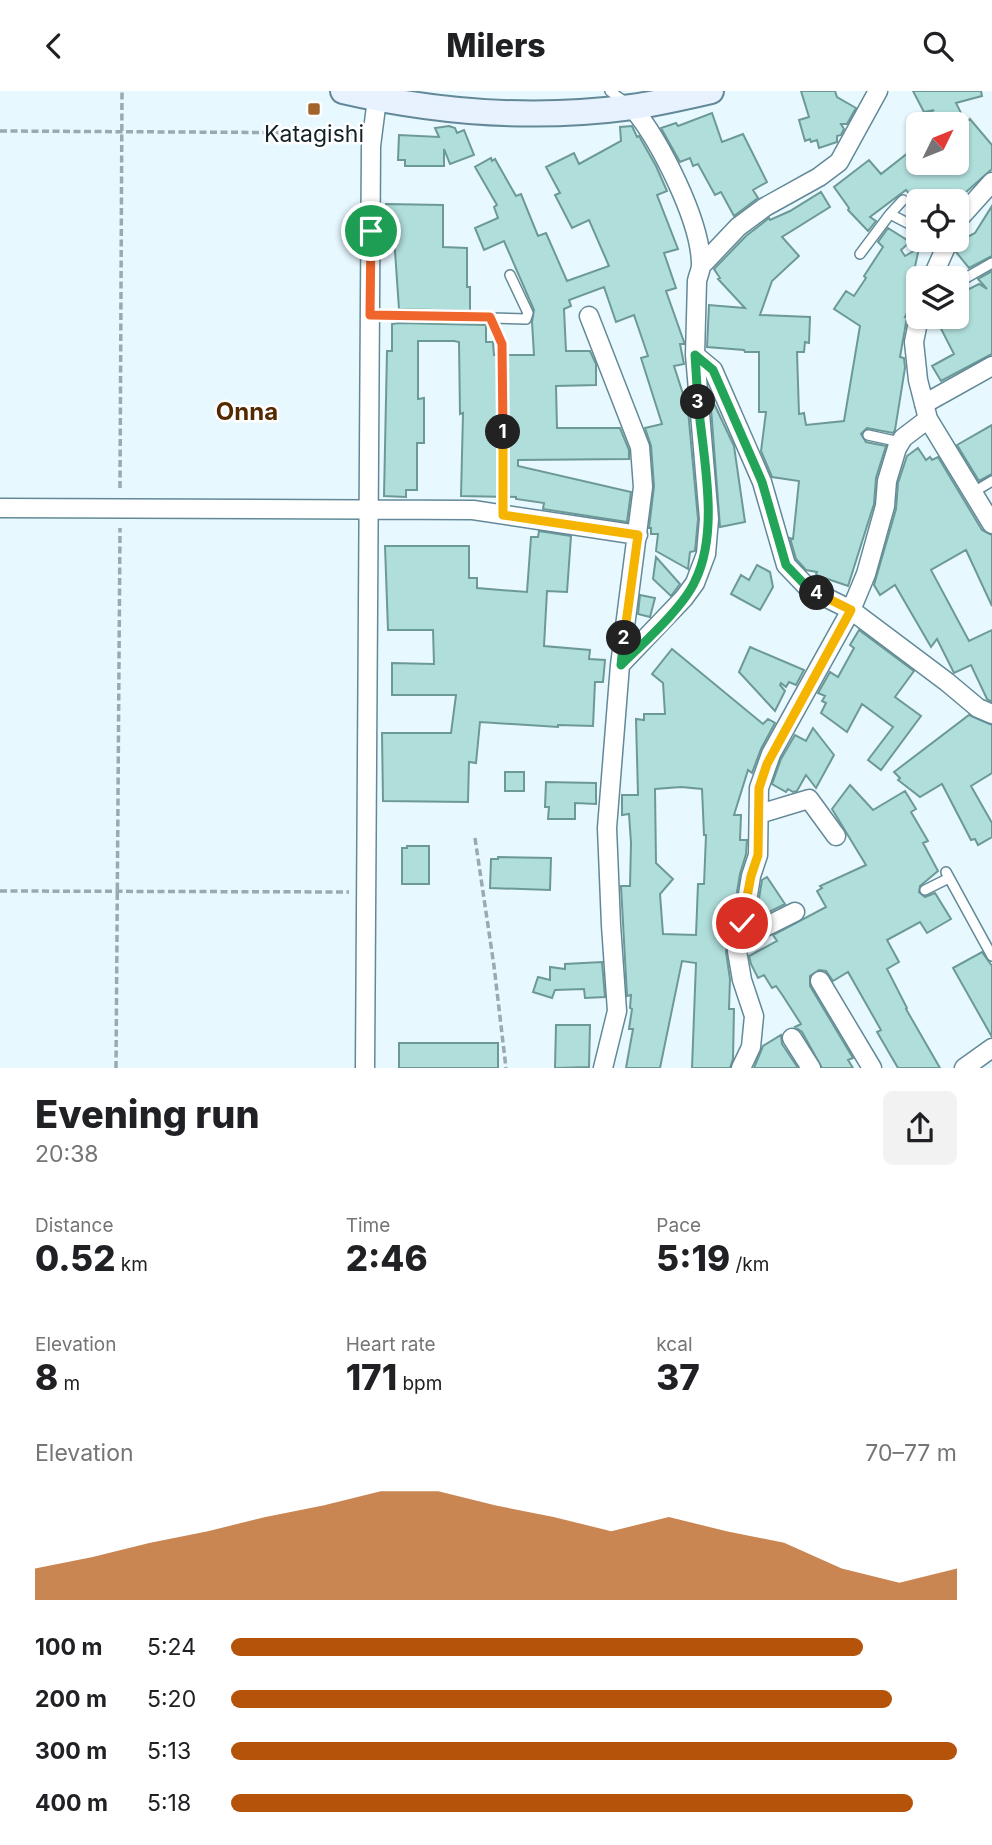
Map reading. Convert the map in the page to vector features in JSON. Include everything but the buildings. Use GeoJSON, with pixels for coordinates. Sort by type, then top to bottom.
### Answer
{"type":"FeatureCollection","features":[{"type":"Feature","properties":{"kind":"street"},"geometry":{"type":"LineString","coordinates":[[343,91],[377,95],[439,109],[514,113],[568,113],[632,107],[711,91]]}},
{"type":"Feature","properties":{"kind":"street"},"geometry":{"type":"LineString","coordinates":[[701,266],[738,227],[765,207],[819,177],[839,162],[878,91]]}},
{"type":"Feature","properties":{"kind":"street"},"geometry":{"type":"LineString","coordinates":[[365,1068],[372,133],[377,95]]}},
{"type":"Feature","properties":{"kind":"street"},"geometry":{"type":"LineString","coordinates":[[621,665],[695,583],[706,554],[709,519],[695,355],[697,281],[701,266],[694,229],[678,185],[646,125],[632,107]]}},
{"type":"Feature","properties":{"kind":"street"},"geometry":{"type":"LineString","coordinates":[[969,208],[992,182]]}},
{"type":"Feature","properties":{"kind":"street"},"geometry":{"type":"LineString","coordinates":[[589,316],[640,447],[643,487],[621,665],[607,828],[617,1011],[603,1068]]}},
{"type":"Feature","properties":{"kind":"street"},"geometry":{"type":"LineString","coordinates":[[917,329],[914,342],[918,380],[926,411],[992,524]]}},
{"type":"Feature","properties":{"kind":"street"},"geometry":{"type":"LineString","coordinates":[[695,355],[713,370],[762,482],[786,565],[809,589],[851,610],[978,708],[992,714]]}},
{"type":"Feature","properties":{"kind":"street"},"geometry":{"type":"LineString","coordinates":[[741,1068],[751,1047],[754,1016],[742,980],[737,951],[751,876],[758,855],[762,763],[851,610],[866,574],[885,506],[887,481],[900,442],[926,411],[992,366]]}},
{"type":"Feature","properties":{"kind":"street"},"geometry":{"type":"LineString","coordinates":[[0,508],[473,510],[638,535]]}},
{"type":"Feature","properties":{"kind":"street"},"geometry":{"type":"LineString","coordinates":[[759,814],[809,799],[836,836]]}},
{"type":"Feature","properties":{"kind":"street"},"geometry":{"type":"LineString","coordinates":[[741,939],[795,912]]}},
{"type":"Feature","properties":{"kind":"street"},"geometry":{"type":"LineString","coordinates":[[820,981],[836,996],[872,1068]]}},
{"type":"Feature","properties":{"kind":"street"},"geometry":{"type":"LineString","coordinates":[[792,1038],[812,1060]]}},
{"type":"Feature","properties":{"kind":"street"},"geometry":{"type":"LineString","coordinates":[[964,1068],[987,1057]]}},
{"type":"Feature","properties":{"kind":"lane"},"geometry":{"type":"LineString","coordinates":[[610,91],[632,107]]}},
{"type":"Feature","properties":{"kind":"lane"},"geometry":{"type":"LineString","coordinates":[[860,254],[903,200]]}},
{"type":"Feature","properties":{"kind":"lane"},"geometry":{"type":"LineString","coordinates":[[890,214],[906,222]]}},
{"type":"Feature","properties":{"kind":"lane"},"geometry":{"type":"LineString","coordinates":[[969,276],[992,263]]}},
{"type":"Feature","properties":{"kind":"lane"},"geometry":{"type":"LineString","coordinates":[[370,315],[526,319],[528,313],[510,275]]}},
{"type":"Feature","properties":{"kind":"lane"},"geometry":{"type":"LineString","coordinates":[[868,435],[900,442]]}},
{"type":"Feature","properties":{"kind":"lane"},"geometry":{"type":"LineString","coordinates":[[972,493],[992,481]]}},
{"type":"Feature","properties":{"kind":"lane"},"geometry":{"type":"LineString","coordinates":[[925,890],[947,875],[992,956]]}},
{"type":"Feature","properties":{"kind":"path"},"geometry":{"type":"LineString","coordinates":[[121,132],[122,91]]}},
{"type":"Feature","properties":{"kind":"path"},"geometry":{"type":"LineString","coordinates":[[0,131],[372,133]]}},
{"type":"Feature","properties":{"kind":"path"},"geometry":{"type":"LineString","coordinates":[[490,317],[502,344],[503,515]]}},
{"type":"Feature","properties":{"kind":"path"},"geometry":{"type":"LineString","coordinates":[[475,838],[506,1068]]}},
{"type":"Feature","properties":{"kind":"path"},"geometry":{"type":"LineString","coordinates":[[0,891],[365,892]]}},
{"type":"Feature","properties":{"kind":"path"},"geometry":{"type":"LineString","coordinates":[[116,1068],[117,891]]}},
{"type":"Feature","properties":{"kind":"place","name":"Katagishi"},"geometry":{"type":"Point","coordinates":[314,109]}},
{"type":"Feature","properties":{"kind":"district","name":"Onna"},"geometry":{"type":"Point","coordinates":[247,411]}},
{"type":"Feature","properties":{"kind":"route"},"geometry":{"type":"LineString","coordinates":[[371,231],[370,315],[490,317],[502,344],[503,515],[638,535],[621,665],[684,598],[695,583],[706,554],[709,519],[695,355],[713,370],[762,482],[786,565],[809,589],[851,610],[767,764],[759,788],[758,855],[742,923]]}}]}
